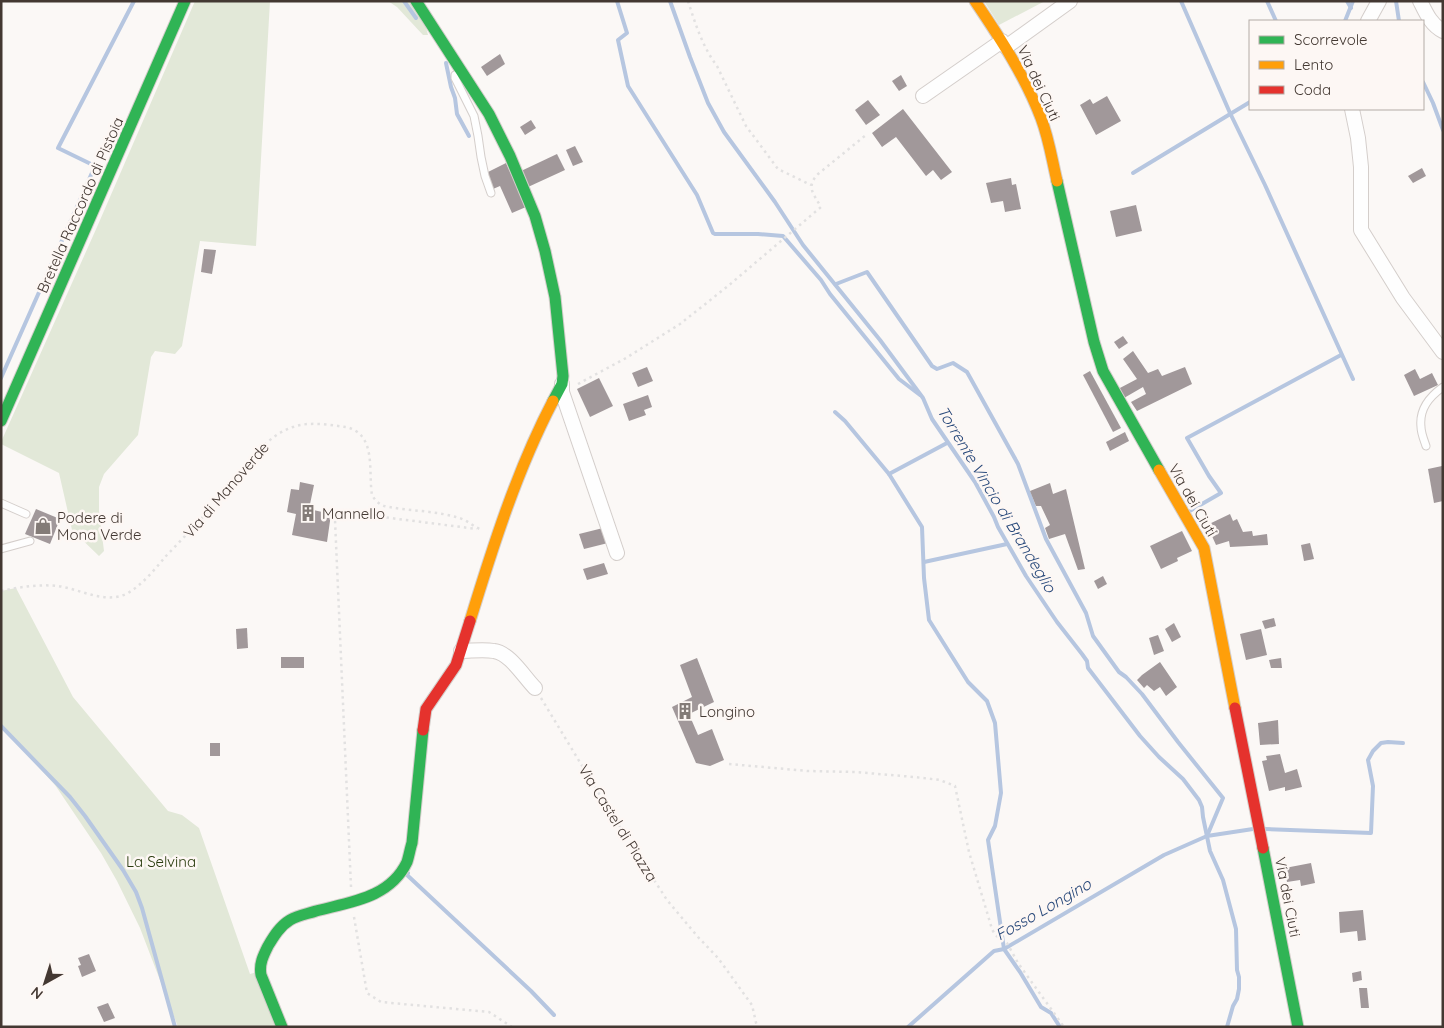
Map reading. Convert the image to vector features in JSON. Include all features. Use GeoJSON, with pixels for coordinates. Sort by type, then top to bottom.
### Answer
{"type":"FeatureCollection","features":[{"type":"Feature","properties":{"kind":"street","name":"Bretella Raccordo di Pistoia"},"geometry":{"type":"LineString","coordinates":[[1,421],[185,1]]}},
{"type":"Feature","properties":{"kind":"street"},"geometry":{"type":"LineString","coordinates":[[416,1],[489,114],[524,187],[535,216],[555,297],[562,392],[617,553]]}},
{"type":"Feature","properties":{"kind":"street","name":"Via dei Ciuti"},"geometry":{"type":"LineString","coordinates":[[975,1],[1004,44],[1036,105],[1047,136],[1094,342],[1103,371],[1204,548],[1298,1027]]}},
{"type":"Feature","properties":{"kind":"street"},"geometry":{"type":"LineString","coordinates":[[923,96],[1070,1]]}},
{"type":"Feature","properties":{"kind":"street"},"geometry":{"type":"LineString","coordinates":[[1369,20],[1379,1]]}},
{"type":"Feature","properties":{"kind":"street"},"geometry":{"type":"LineString","coordinates":[[1420,1],[1427,15],[1437,28],[1443,32]]}},
{"type":"Feature","properties":{"kind":"street"},"geometry":{"type":"LineString","coordinates":[[1352,110],[1361,167],[1361,230],[1403,298],[1443,352]]}},
{"type":"Feature","properties":{"kind":"street"},"geometry":{"type":"LineString","coordinates":[[282,1027],[260,971],[261,963],[277,932],[292,919],[299,916],[352,902],[380,891],[398,877],[407,861],[412,843],[426,709],[456,665],[497,533],[539,428],[562,384]]}},
{"type":"Feature","properties":{"kind":"street"},"geometry":{"type":"LineString","coordinates":[[461,652],[489,650],[500,652],[507,657],[535,688]]}},
{"type":"Feature","properties":{"kind":"lane"},"geometry":{"type":"LineString","coordinates":[[455,62],[455,78],[474,116],[480,157],[491,193]]}},
{"type":"Feature","properties":{"kind":"lane"},"geometry":{"type":"LineString","coordinates":[[1426,446],[1421,427],[1423,408],[1428,400],[1443,387]]}},
{"type":"Feature","properties":{"kind":"lane"},"geometry":{"type":"LineString","coordinates":[[1,503],[26,514]]}},
{"type":"Feature","properties":{"kind":"lane"},"geometry":{"type":"LineString","coordinates":[[1,549],[30,541]]}},
{"type":"Feature","properties":{"kind":"path"},"geometry":{"type":"LineString","coordinates":[[688,1],[701,37],[746,126],[778,168],[811,185]]}},
{"type":"Feature","properties":{"kind":"path"},"geometry":{"type":"LineString","coordinates":[[562,384],[573,385],[581,383],[626,358],[666,334],[728,286],[820,207],[813,194],[811,185],[818,174],[866,135]]}},
{"type":"Feature","properties":{"kind":"path","name":"Via di Manoverde"},"geometry":{"type":"LineString","coordinates":[[1,592],[28,587],[58,586],[107,598],[128,593],[143,582],[206,514],[267,442],[286,430],[307,423],[346,426],[360,434],[366,443],[369,454],[372,495],[374,500],[380,505],[454,516],[468,522],[477,529],[497,533]]}},
{"type":"Feature","properties":{"kind":"path"},"geometry":{"type":"LineString","coordinates":[[477,529],[343,512],[335,520],[352,902],[367,993],[381,1002],[489,1012],[512,1027]]}},
{"type":"Feature","properties":{"kind":"path","name":"Via Castel di Piazza"},"geometry":{"type":"LineString","coordinates":[[535,688],[607,807],[667,900],[718,958],[752,1005],[757,1027]]}},
{"type":"Feature","properties":{"kind":"path"},"geometry":{"type":"LineString","coordinates":[[728,764],[914,777],[940,780],[954,786],[969,852],[995,935],[1007,944],[1018,963],[1064,1027]]}},
{"type":"Feature","properties":{"kind":"green space"},"geometry":{"type":"Polygon","coordinates":[[[195,1],[270,1],[256,246],[200,241],[182,346],[175,354],[155,351],[151,357],[138,435],[104,474],[99,487],[99,511],[104,551],[99,556],[72,530],[59,473],[1,444],[1,442],[195,1]]]}},
{"type":"Feature","properties":{"kind":"green space"},"geometry":{"type":"Polygon","coordinates":[[[388,1],[419,1],[428,35],[423,35],[397,7],[388,1]]]}},
{"type":"Feature","properties":{"kind":"green space"},"geometry":{"type":"Polygon","coordinates":[[[984,1],[1045,1],[999,25],[984,1]]]}},
{"type":"Feature","properties":{"kind":"green space","name":"La Selvina"},"geometry":{"type":"Polygon","coordinates":[[[16,588],[73,697],[168,811],[182,815],[199,828],[250,974],[260,971],[282,1027],[178,1027],[140,928],[101,853],[55,785],[1,726],[1,591],[16,588]]]}},
{"type":"Feature","properties":{"kind":"building"},"geometry":{"type":"Polygon","coordinates":[[[500,54],[505,64],[487,76],[481,67],[500,54]]]}},
{"type":"Feature","properties":{"kind":"building"},"geometry":{"type":"Polygon","coordinates":[[[901,75],[907,86],[899,91],[892,81],[901,75]]]}},
{"type":"Feature","properties":{"kind":"building"},"geometry":{"type":"Polygon","coordinates":[[[1107,96],[1121,121],[1096,135],[1080,105],[1090,99],[1093,104],[1107,96]]]}},
{"type":"Feature","properties":{"kind":"building"},"geometry":{"type":"Polygon","coordinates":[[[868,100],[880,115],[866,125],[855,110],[868,100]]]}},
{"type":"Feature","properties":{"kind":"building"},"geometry":{"type":"Polygon","coordinates":[[[903,109],[952,172],[941,180],[933,170],[926,176],[896,137],[882,147],[872,133],[903,109]]]}},
{"type":"Feature","properties":{"kind":"building"},"geometry":{"type":"Polygon","coordinates":[[[531,120],[536,128],[525,135],[520,127],[531,120]]]}},
{"type":"Feature","properties":{"kind":"building"},"geometry":{"type":"Polygon","coordinates":[[[575,146],[583,162],[573,166],[566,150],[575,146]]]}},
{"type":"Feature","properties":{"kind":"building"},"geometry":{"type":"Polygon","coordinates":[[[557,154],[565,170],[528,187],[521,171],[557,154]]]}},
{"type":"Feature","properties":{"kind":"building"},"geometry":{"type":"Polygon","coordinates":[[[506,163],[526,207],[512,213],[500,186],[493,189],[486,173],[506,163]]]}},
{"type":"Feature","properties":{"kind":"building"},"geometry":{"type":"Polygon","coordinates":[[[1422,168],[1426,176],[1413,183],[1408,176],[1422,168]]]}},
{"type":"Feature","properties":{"kind":"building"},"geometry":{"type":"Polygon","coordinates":[[[1011,178],[1012,185],[1016,184],[1021,209],[1005,212],[1003,201],[991,203],[986,183],[1011,178]]]}},
{"type":"Feature","properties":{"kind":"building"},"geometry":{"type":"Polygon","coordinates":[[[1136,205],[1142,231],[1116,237],[1110,211],[1136,205]]]}},
{"type":"Feature","properties":{"kind":"building"},"geometry":{"type":"Polygon","coordinates":[[[204,249],[216,250],[212,274],[201,272],[204,249]]]}},
{"type":"Feature","properties":{"kind":"building"},"geometry":{"type":"Polygon","coordinates":[[[1123,336],[1128,343],[1119,349],[1114,342],[1123,336]]]}},
{"type":"Feature","properties":{"kind":"building"},"geometry":{"type":"Polygon","coordinates":[[[1133,351],[1148,373],[1158,369],[1162,376],[1185,367],[1192,384],[1137,411],[1131,402],[1146,394],[1143,387],[1124,398],[1118,389],[1137,379],[1123,359],[1133,351]]]}},
{"type":"Feature","properties":{"kind":"building"},"geometry":{"type":"Polygon","coordinates":[[[647,367],[653,381],[638,387],[632,373],[647,367]]]}},
{"type":"Feature","properties":{"kind":"building"},"geometry":{"type":"Polygon","coordinates":[[[1415,369],[1420,379],[1432,373],[1438,385],[1414,396],[1404,375],[1415,369]]]}},
{"type":"Feature","properties":{"kind":"building"},"geometry":{"type":"Polygon","coordinates":[[[1090,371],[1121,428],[1113,432],[1083,375],[1090,371]]]}},
{"type":"Feature","properties":{"kind":"building"},"geometry":{"type":"Polygon","coordinates":[[[599,378],[613,406],[590,417],[577,389],[599,378]]]}},
{"type":"Feature","properties":{"kind":"building"},"geometry":{"type":"Polygon","coordinates":[[[648,395],[652,407],[644,410],[646,415],[629,421],[623,404],[648,395]]]}},
{"type":"Feature","properties":{"kind":"building"},"geometry":{"type":"Polygon","coordinates":[[[1125,432],[1129,441],[1110,451],[1106,442],[1125,432]]]}},
{"type":"Feature","properties":{"kind":"building"},"geometry":{"type":"Polygon","coordinates":[[[1442,466],[1443,501],[1434,503],[1428,469],[1442,466]]]}},
{"type":"Feature","properties":{"kind":"building","name":"Mannello"},"geometry":{"type":"Polygon","coordinates":[[[300,482],[314,485],[309,509],[331,514],[327,542],[292,535],[296,514],[287,512],[291,489],[299,490],[300,482]]]}},
{"type":"Feature","properties":{"kind":"building"},"geometry":{"type":"Polygon","coordinates":[[[1050,483],[1053,494],[1066,489],[1085,569],[1078,570],[1065,534],[1049,539],[1045,528],[1050,525],[1041,506],[1036,506],[1030,491],[1050,483]]]}},
{"type":"Feature","properties":{"kind":"building","name":"Podere di Mona Verde"},"geometry":{"type":"Polygon","coordinates":[[[36,509],[60,519],[50,544],[25,534],[36,509]]]}},
{"type":"Feature","properties":{"kind":"building"},"geometry":{"type":"Polygon","coordinates":[[[1230,514],[1233,521],[1237,519],[1243,532],[1252,531],[1253,536],[1267,534],[1268,545],[1230,547],[1229,541],[1216,545],[1207,525],[1230,514]]]}},
{"type":"Feature","properties":{"kind":"building"},"geometry":{"type":"Polygon","coordinates":[[[603,528],[608,543],[584,549],[579,534],[603,528]]]}},
{"type":"Feature","properties":{"kind":"building"},"geometry":{"type":"Polygon","coordinates":[[[1182,531],[1192,551],[1177,558],[1178,561],[1161,569],[1150,546],[1182,531]]]}},
{"type":"Feature","properties":{"kind":"building"},"geometry":{"type":"Polygon","coordinates":[[[1310,543],[1314,559],[1304,561],[1301,545],[1310,543]]]}},
{"type":"Feature","properties":{"kind":"building"},"geometry":{"type":"Polygon","coordinates":[[[604,563],[608,574],[587,580],[583,569],[604,563]]]}},
{"type":"Feature","properties":{"kind":"building"},"geometry":{"type":"Polygon","coordinates":[[[1103,576],[1107,584],[1098,589],[1094,581],[1103,576]]]}},
{"type":"Feature","properties":{"kind":"building"},"geometry":{"type":"Polygon","coordinates":[[[1274,618],[1276,626],[1265,629],[1262,621],[1274,618]]]}},
{"type":"Feature","properties":{"kind":"building"},"geometry":{"type":"Polygon","coordinates":[[[1174,623],[1181,637],[1172,642],[1165,629],[1174,623]]]}},
{"type":"Feature","properties":{"kind":"building"},"geometry":{"type":"Polygon","coordinates":[[[247,628],[248,648],[237,649],[236,629],[247,628]]]}},
{"type":"Feature","properties":{"kind":"building"},"geometry":{"type":"Polygon","coordinates":[[[1261,629],[1267,655],[1246,660],[1240,634],[1261,629]]]}},
{"type":"Feature","properties":{"kind":"building"},"geometry":{"type":"Polygon","coordinates":[[[1158,635],[1164,651],[1154,655],[1149,638],[1158,635]]]}},
{"type":"Feature","properties":{"kind":"building"},"geometry":{"type":"Polygon","coordinates":[[[281,657],[304,657],[304,668],[281,668],[281,657]]]}},
{"type":"Feature","properties":{"kind":"building","name":"Longino"},"geometry":{"type":"Polygon","coordinates":[[[697,658],[714,702],[689,714],[698,735],[712,729],[724,760],[710,766],[696,763],[672,707],[692,697],[680,665],[697,658]]]}},
{"type":"Feature","properties":{"kind":"building"},"geometry":{"type":"Polygon","coordinates":[[[1281,658],[1282,668],[1271,668],[1269,660],[1281,658]]]}},
{"type":"Feature","properties":{"kind":"building"},"geometry":{"type":"Polygon","coordinates":[[[1160,662],[1177,687],[1166,696],[1160,687],[1154,691],[1147,685],[1144,688],[1137,680],[1160,662]]]}},
{"type":"Feature","properties":{"kind":"building"},"geometry":{"type":"Polygon","coordinates":[[[1278,720],[1279,744],[1260,745],[1258,723],[1278,720]]]}},
{"type":"Feature","properties":{"kind":"building"},"geometry":{"type":"Polygon","coordinates":[[[210,743],[220,743],[220,756],[210,756],[210,743]]]}},
{"type":"Feature","properties":{"kind":"building"},"geometry":{"type":"Polygon","coordinates":[[[1280,754],[1285,773],[1297,769],[1302,787],[1285,791],[1285,787],[1269,791],[1262,761],[1267,760],[1266,756],[1280,754]]]}},
{"type":"Feature","properties":{"kind":"building"},"geometry":{"type":"Polygon","coordinates":[[[1311,863],[1315,883],[1301,886],[1300,880],[1287,882],[1285,868],[1311,863]]]}},
{"type":"Feature","properties":{"kind":"building"},"geometry":{"type":"Polygon","coordinates":[[[1363,910],[1366,940],[1358,941],[1357,931],[1340,933],[1339,912],[1363,910]]]}},
{"type":"Feature","properties":{"kind":"building"},"geometry":{"type":"Polygon","coordinates":[[[89,954],[96,971],[82,977],[78,966],[81,965],[78,958],[89,954]]]}},
{"type":"Feature","properties":{"kind":"building"},"geometry":{"type":"Polygon","coordinates":[[[1361,971],[1362,980],[1353,982],[1352,973],[1361,971]]]}},
{"type":"Feature","properties":{"kind":"building"},"geometry":{"type":"Polygon","coordinates":[[[1359,988],[1367,988],[1369,1008],[1361,1008],[1359,988]]]}},
{"type":"Feature","properties":{"kind":"building"},"geometry":{"type":"Polygon","coordinates":[[[108,1003],[115,1018],[104,1022],[97,1007],[108,1003]]]}},
{"type":"Feature","properties":{"kind":"waterway"},"geometry":{"type":"LineString","coordinates":[[1,378],[95,166],[58,148],[134,1]]}},
{"type":"Feature","properties":{"kind":"waterway"},"geometry":{"type":"LineString","coordinates":[[404,1],[416,18]]}},
{"type":"Feature","properties":{"kind":"waterway"},"geometry":{"type":"LineString","coordinates":[[617,1],[627,33],[618,40],[628,86],[697,195],[713,233],[783,236],[821,280],[830,294],[899,379],[920,395]]}},
{"type":"Feature","properties":{"kind":"waterway","name":"Torrente Vincio di Brandeglio"},"geometry":{"type":"LineString","coordinates":[[670,1],[708,103],[724,132],[775,202],[803,245],[880,340],[923,398],[932,419],[975,482],[1026,576],[1057,622],[1087,661],[1088,668],[1140,736],[1183,779],[1199,800],[1210,851],[1223,880],[1236,929],[1239,989],[1227,1027]]}},
{"type":"Feature","properties":{"kind":"waterway"},"geometry":{"type":"LineString","coordinates":[[1181,1],[1230,113],[1265,185],[1353,379]]}},
{"type":"Feature","properties":{"kind":"waterway"},"geometry":{"type":"LineString","coordinates":[[1267,1],[1276,20]]}},
{"type":"Feature","properties":{"kind":"waterway"},"geometry":{"type":"LineString","coordinates":[[1347,1],[1351,8]]}},
{"type":"Feature","properties":{"kind":"waterway"},"geometry":{"type":"LineString","coordinates":[[1345,20],[1353,1]]}},
{"type":"Feature","properties":{"kind":"waterway"},"geometry":{"type":"LineString","coordinates":[[1396,1],[1399,20]]}},
{"type":"Feature","properties":{"kind":"waterway"},"geometry":{"type":"LineString","coordinates":[[446,63],[457,114],[469,136]]}},
{"type":"Feature","properties":{"kind":"waterway"},"geometry":{"type":"LineString","coordinates":[[1424,84],[1443,130]]}},
{"type":"Feature","properties":{"kind":"waterway"},"geometry":{"type":"LineString","coordinates":[[1133,173],[1249,103]]}},
{"type":"Feature","properties":{"kind":"waterway"},"geometry":{"type":"LineString","coordinates":[[836,284],[867,272],[932,366],[937,369],[953,363],[967,372],[1018,464],[1046,539],[1086,613],[1093,636],[1119,672],[1142,694],[1223,798],[1207,836]]}},
{"type":"Feature","properties":{"kind":"waterway"},"geometry":{"type":"LineString","coordinates":[[1188,512],[1221,493],[1187,438],[1341,355]]}},
{"type":"Feature","properties":{"kind":"waterway"},"geometry":{"type":"LineString","coordinates":[[835,412],[845,421],[889,474],[922,527],[924,578],[929,620],[968,682],[987,701],[995,723],[1001,793],[995,826],[988,840],[1004,949],[1041,1007],[1051,1013],[1060,1027]]}},
{"type":"Feature","properties":{"kind":"waterway"},"geometry":{"type":"LineString","coordinates":[[889,474],[947,443]]}},
{"type":"Feature","properties":{"kind":"waterway"},"geometry":{"type":"LineString","coordinates":[[924,562],[1007,544]]}},
{"type":"Feature","properties":{"kind":"waterway"},"geometry":{"type":"LineString","coordinates":[[1,726],[70,797],[123,870],[136,892],[175,1027]]}},
{"type":"Feature","properties":{"kind":"waterway"},"geometry":{"type":"LineString","coordinates":[[1265,829],[1371,833],[1373,786],[1368,760],[1381,743],[1403,743]]}},
{"type":"Feature","properties":{"kind":"waterway","name":"Fosso Longino"},"geometry":{"type":"LineString","coordinates":[[908,1027],[994,951],[1004,949],[1164,855],[1207,836],[1253,829]]}},
{"type":"Feature","properties":{"kind":"waterway"},"geometry":{"type":"LineString","coordinates":[[408,873],[407,875],[531,991],[554,1015]]}},
{"type":"Feature","properties":{"kind":"traffic: fast"},"geometry":{"type":"LineString","coordinates":[[1,421],[185,1]]}},
{"type":"Feature","properties":{"kind":"traffic: fast"},"geometry":{"type":"LineString","coordinates":[[416,1],[489,114],[510,156],[535,216],[555,297],[563,376],[562,384],[553,401]]}},
{"type":"Feature","properties":{"kind":"traffic: fast"},"geometry":{"type":"LineString","coordinates":[[1057,181],[1094,342],[1103,371],[1159,470]]}},
{"type":"Feature","properties":{"kind":"traffic: fast"},"geometry":{"type":"LineString","coordinates":[[282,1027],[261,975],[261,964],[266,950],[278,931],[290,920],[368,897],[390,884],[400,874],[407,862],[412,843],[423,730]]}},
{"type":"Feature","properties":{"kind":"traffic: fast"},"geometry":{"type":"LineString","coordinates":[[1263,848],[1298,1027]]}},
{"type":"Feature","properties":{"kind":"traffic: slow"},"geometry":{"type":"LineString","coordinates":[[975,1],[994,29],[1035,102],[1046,134],[1057,181]]}},
{"type":"Feature","properties":{"kind":"traffic: slow"},"geometry":{"type":"LineString","coordinates":[[470,621],[517,481],[553,401]]}},
{"type":"Feature","properties":{"kind":"traffic: slow"},"geometry":{"type":"LineString","coordinates":[[1159,470],[1204,548],[1235,708]]}},
{"type":"Feature","properties":{"kind":"traffic: jam"},"geometry":{"type":"LineString","coordinates":[[423,730],[426,709],[456,665],[470,621]]}},
{"type":"Feature","properties":{"kind":"traffic: jam"},"geometry":{"type":"LineString","coordinates":[[1235,708],[1263,848]]}},
{"type":"Feature","properties":{"kind":"place","name":"Mannello"},"geometry":{"type":"Point","coordinates":[308,513]}},
{"type":"Feature","properties":{"kind":"place","name":"Podere di Mona Verde"},"geometry":{"type":"Point","coordinates":[43,526]}},
{"type":"Feature","properties":{"kind":"place","name":"Longino"},"geometry":{"type":"Point","coordinates":[685,711]}}]}
